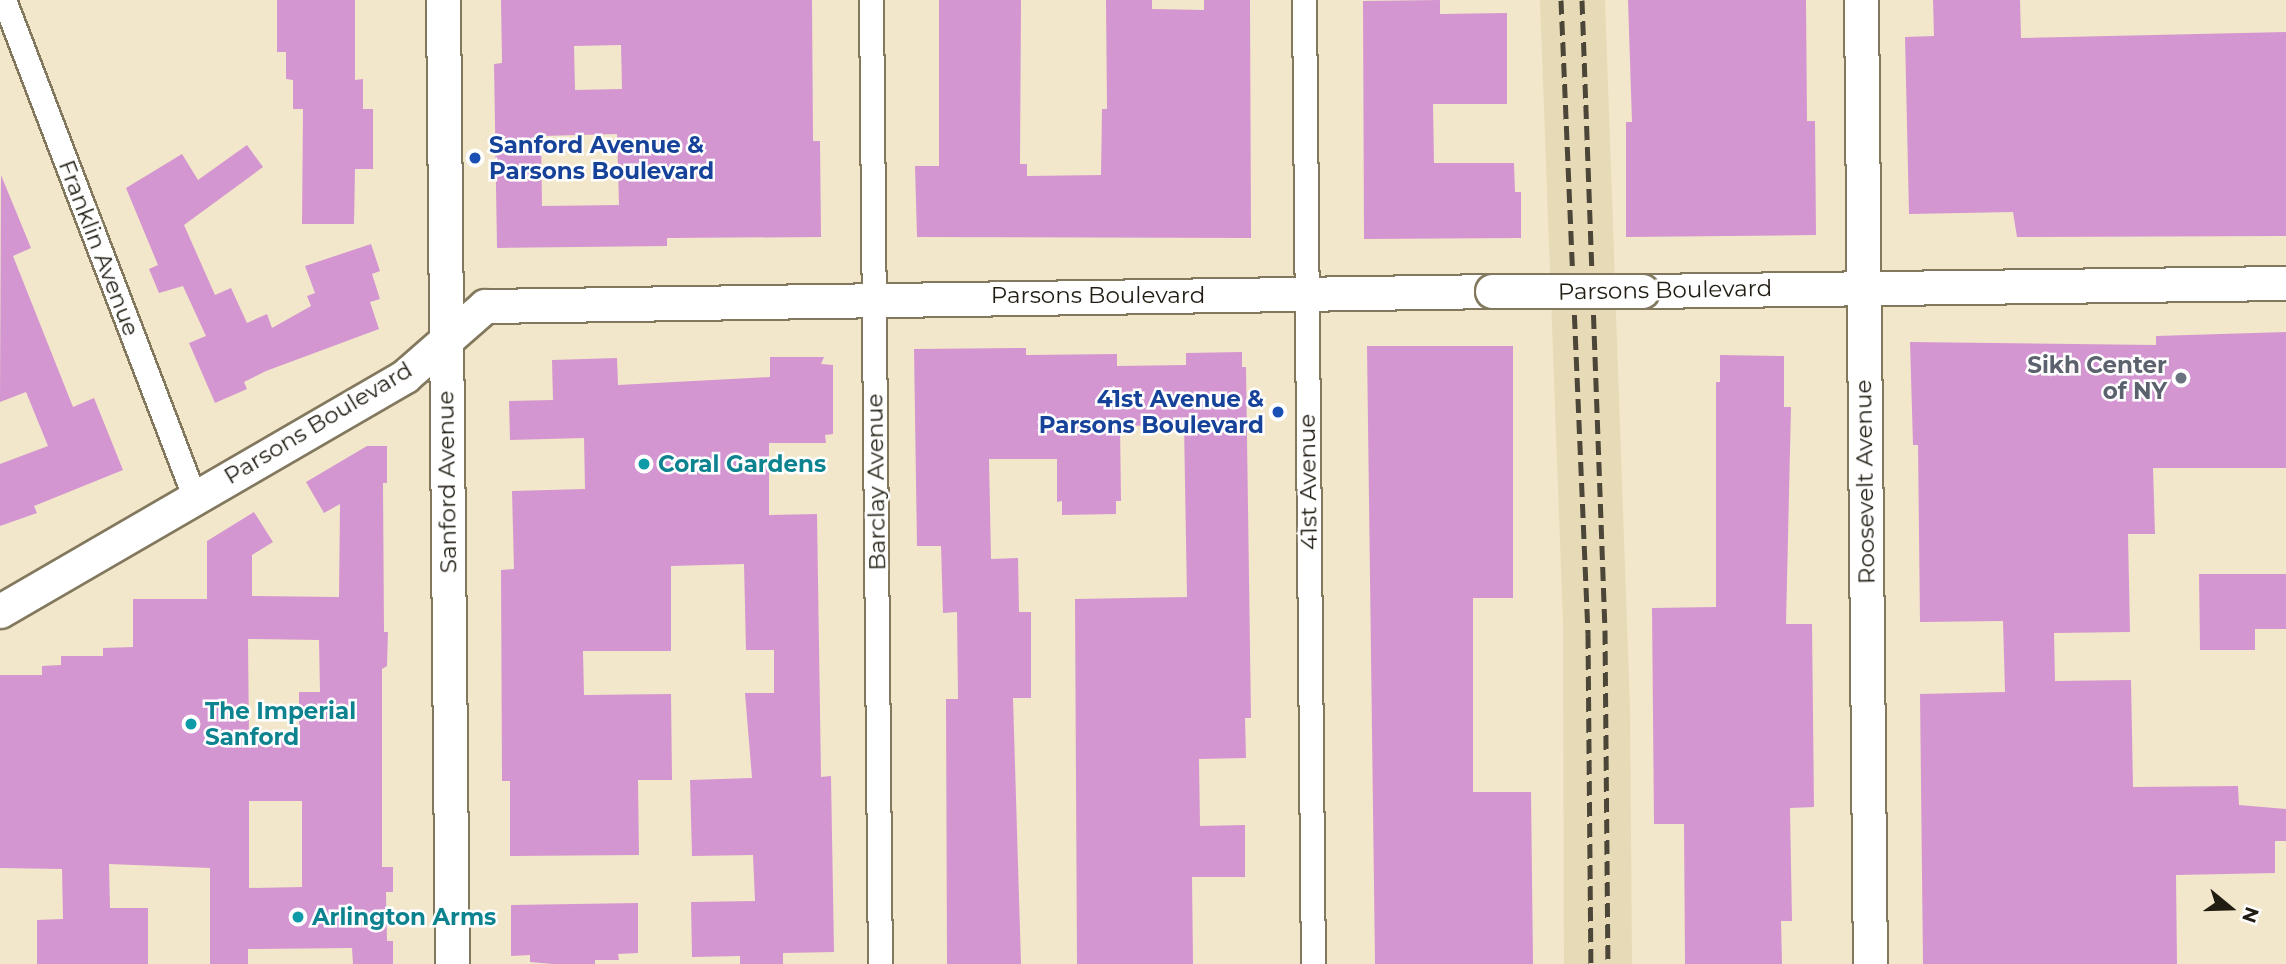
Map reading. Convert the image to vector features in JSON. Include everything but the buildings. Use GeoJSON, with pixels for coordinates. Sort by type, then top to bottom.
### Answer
{"type":"FeatureCollection","features":[{"type":"Feature","properties":{"kind":"street","name":"Franklin Avenue"},"geometry":{"type":"LineString","coordinates":[[4,0],[194,496]]}},
{"type":"Feature","properties":{"kind":"street","name":"Sanford Avenue"},"geometry":{"type":"LineString","coordinates":[[443,0],[452,964]]}},
{"type":"Feature","properties":{"kind":"street","name":"Barclay Avenue"},"geometry":{"type":"LineString","coordinates":[[872,0],[880,964]]}},
{"type":"Feature","properties":{"kind":"street","name":"41st Avenue"},"geometry":{"type":"LineString","coordinates":[[1304,0],[1312,964]]}},
{"type":"Feature","properties":{"kind":"street","name":"Roosevelt Avenue"},"geometry":{"type":"LineString","coordinates":[[1861,0],[1870,964]]}},
{"type":"Feature","properties":{"kind":"street","name":"Parsons Boulevard"},"geometry":{"type":"LineString","coordinates":[[0,611],[194,496],[405,376],[485,306],[874,297],[2286,283]]}},
{"type":"Feature","properties":{"kind":"shaded area"},"geometry":{"type":"Polygon","coordinates":[[[1540,0],[1605,0],[1630,710],[1632,964],[1564,964],[1563,623],[1540,0]]]}},
{"type":"Feature","properties":{"kind":"railway"},"geometry":{"type":"LineString","coordinates":[[1561,0],[1588,634],[1591,964]]}},
{"type":"Feature","properties":{"kind":"railway"},"geometry":{"type":"LineString","coordinates":[[1582,0],[1605,630],[1608,964]]}},
{"type":"Feature","properties":{"kind":"place","name":"Sanford Avenue & Parsons Boulevard"},"geometry":{"type":"Point","coordinates":[475,158]}},
{"type":"Feature","properties":{"kind":"place","name":"Sikh Center of NY"},"geometry":{"type":"Point","coordinates":[2181,378]}},
{"type":"Feature","properties":{"kind":"place","name":"41st Avenue & Parsons Boulevard"},"geometry":{"type":"Point","coordinates":[1278,412]}},
{"type":"Feature","properties":{"kind":"place","name":"Coral Gardens"},"geometry":{"type":"Point","coordinates":[644,464]}},
{"type":"Feature","properties":{"kind":"place","name":"The Imperial Sanford"},"geometry":{"type":"Point","coordinates":[191,724]}},
{"type":"Feature","properties":{"kind":"place","name":"Arlington Arms"},"geometry":{"type":"Point","coordinates":[298,917]}}]}
